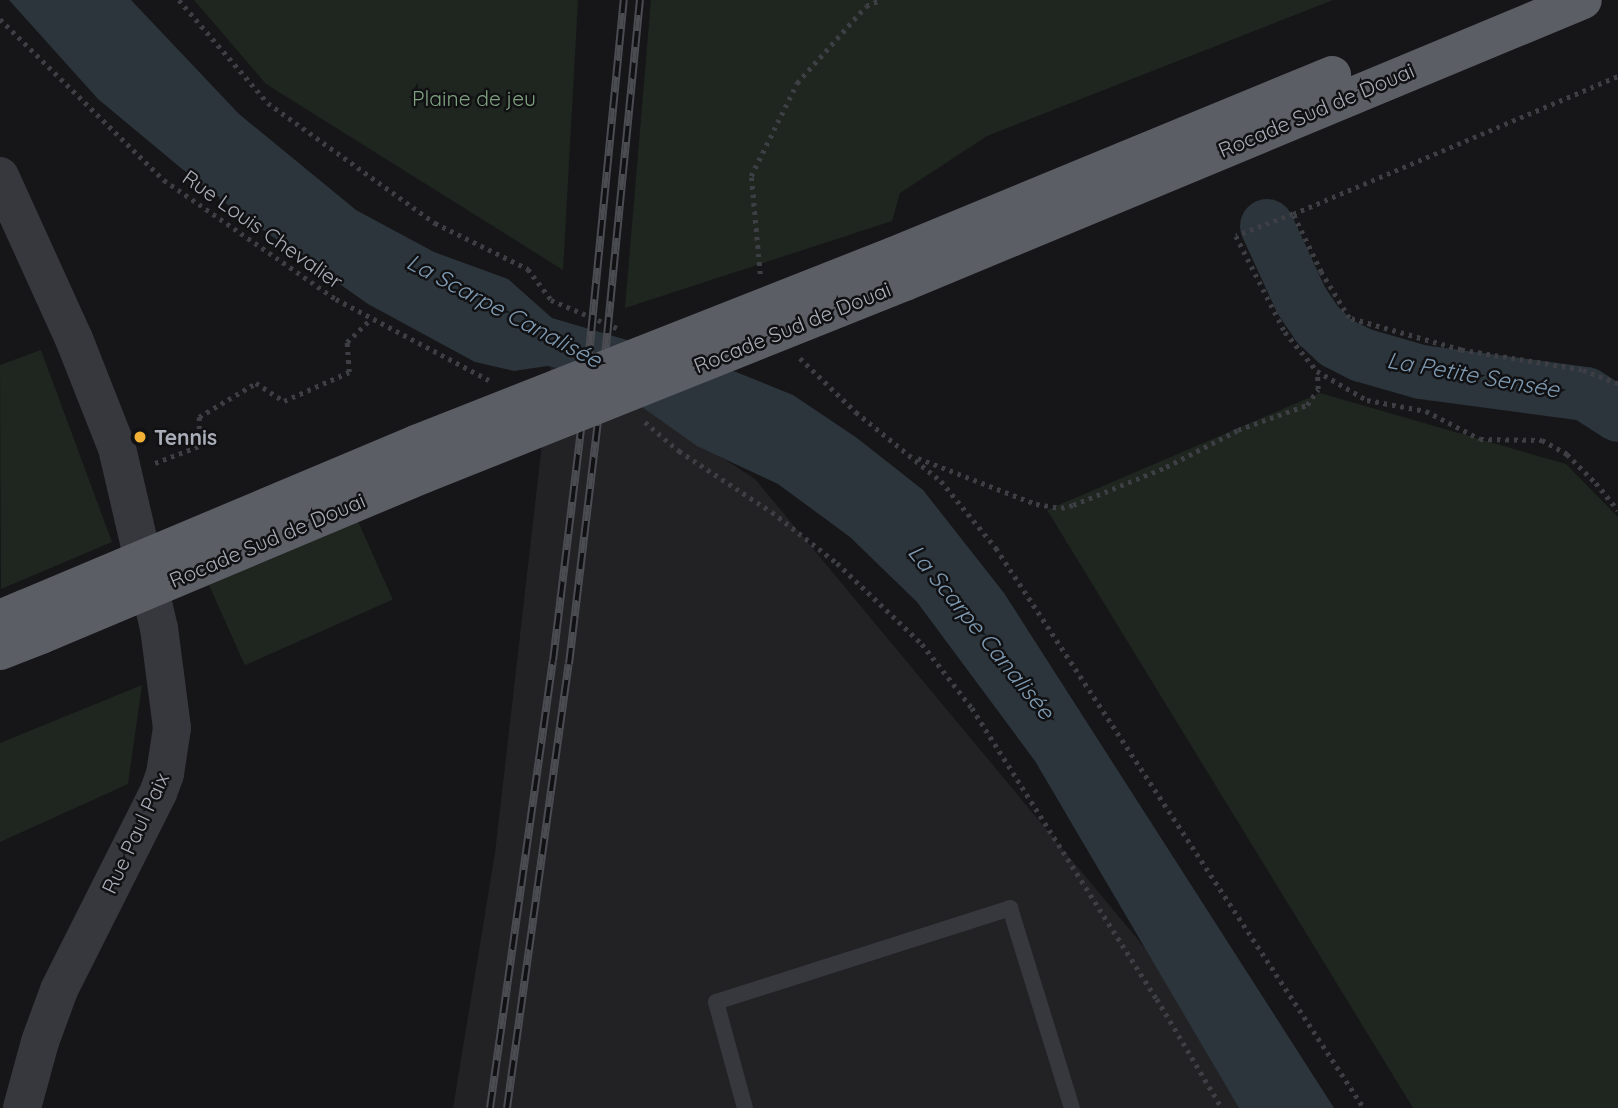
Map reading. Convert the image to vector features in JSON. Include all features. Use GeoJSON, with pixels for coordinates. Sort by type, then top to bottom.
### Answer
{"type":"FeatureCollection","features":[{"type":"Feature","properties":{"kind":"highway","name":"Rocade Sud de Douai"},"geometry":{"type":"LineString","coordinates":[[0,651],[22,621],[424,474],[1515,0]]}},
{"type":"Feature","properties":{"kind":"highway","name":"Rocade Sud de Douai"},"geometry":{"type":"LineString","coordinates":[[899,269],[1583,0]]}},
{"type":"Feature","properties":{"kind":"street","name":"Rue Paul Paix"},"geometry":{"type":"LineString","coordinates":[[0,176],[74,339],[109,425],[125,474],[161,640],[172,705],[169,752],[154,801],[59,990],[40,1042],[22,1108]]}},
{"type":"Feature","properties":{"kind":"lane"},"geometry":{"type":"LineString","coordinates":[[745,1108],[716,1002],[1010,908],[1072,1108]]}},
{"type":"Feature","properties":{"kind":"path"},"geometry":{"type":"LineString","coordinates":[[179,0],[268,103],[435,223],[528,270],[551,300],[577,314]]}},
{"type":"Feature","properties":{"kind":"path"},"geometry":{"type":"LineString","coordinates":[[763,284],[757,255],[751,176],[797,83],[866,6],[880,0]]}},
{"type":"Feature","properties":{"kind":"path","name":"Rue Louis Chevalier"},"geometry":{"type":"LineString","coordinates":[[0,19],[164,180],[304,278],[370,319],[488,380],[498,380]]}},
{"type":"Feature","properties":{"kind":"path"},"geometry":{"type":"LineString","coordinates":[[1618,76],[1236,236],[1285,332],[1317,371],[1367,400],[1426,411],[1480,439],[1542,440],[1567,454],[1618,510]]}},
{"type":"Feature","properties":{"kind":"path"},"geometry":{"type":"LineString","coordinates":[[1293,214],[1321,272],[1349,318],[1461,350],[1582,370],[1618,384]]}},
{"type":"Feature","properties":{"kind":"path"},"geometry":{"type":"LineString","coordinates":[[125,474],[199,446],[199,417],[256,383],[284,401],[349,372],[347,342],[370,319]]}},
{"type":"Feature","properties":{"kind":"path"},"geometry":{"type":"LineString","coordinates":[[798,356],[856,412],[941,481],[1024,586],[1364,1108]]}},
{"type":"Feature","properties":{"kind":"path"},"geometry":{"type":"LineString","coordinates":[[912,456],[1036,504],[1061,508],[1116,490],[1238,430],[1307,405],[1318,389],[1317,371]]}},
{"type":"Feature","properties":{"kind":"path"},"geometry":{"type":"LineString","coordinates":[[635,413],[679,451],[772,513],[837,563],[922,644],[972,708],[1222,1108]]}},
{"type":"Feature","properties":{"kind":"shaded area"},"geometry":{"type":"Polygon","coordinates":[[[553,348],[755,479],[1278,1108],[453,1108],[495,853],[553,348]]]}},
{"type":"Feature","properties":{"kind":"green space","name":"Plaine de jeu"},"geometry":{"type":"Polygon","coordinates":[[[194,0],[578,0],[563,270],[266,84],[194,0]]]}},
{"type":"Feature","properties":{"kind":"green space"},"geometry":{"type":"Polygon","coordinates":[[[651,0],[1333,0],[987,136],[900,193],[892,221],[625,308],[651,0]]]}},
{"type":"Feature","properties":{"kind":"green space"},"geometry":{"type":"Polygon","coordinates":[[[41,350],[112,542],[1,589],[0,365],[41,350]]]}},
{"type":"Feature","properties":{"kind":"green space"},"geometry":{"type":"Polygon","coordinates":[[[1320,393],[1566,464],[1618,517],[1618,1108],[1413,1108],[1047,510],[1320,393]]]}},
{"type":"Feature","properties":{"kind":"green space"},"geometry":{"type":"Polygon","coordinates":[[[357,519],[393,599],[245,665],[209,585],[357,519]]]}},
{"type":"Feature","properties":{"kind":"green space"},"geometry":{"type":"Polygon","coordinates":[[[142,685],[128,784],[0,842],[0,743],[142,685]]]}},
{"type":"Feature","properties":{"kind":"water","name":"La Scarpe Canalisée"},"geometry":{"type":"Polygon","coordinates":[[[9,0],[131,0],[239,114],[356,210],[434,252],[508,279],[552,318],[736,372],[793,395],[857,438],[923,490],[1004,593],[1334,1108],[1239,1108],[1035,761],[917,602],[850,537],[778,484],[697,446],[628,397],[563,369],[547,366],[514,371],[475,362],[368,304],[211,193],[98,99],[9,0]]]}},
{"type":"Feature","properties":{"kind":"waterway","name":"La Petite Sensée"},"geometry":{"type":"LineString","coordinates":[[1267,226],[1301,300],[1318,325],[1336,342],[1362,355],[1421,372],[1586,394],[1618,415]]}},
{"type":"Feature","properties":{"kind":"railway"},"geometry":{"type":"LineString","coordinates":[[490,1108],[553,661],[585,395],[624,0]]}},
{"type":"Feature","properties":{"kind":"railway"},"geometry":{"type":"LineString","coordinates":[[507,1108],[569,664],[601,397],[640,0]]}},
{"type":"Feature","properties":{"kind":"place","name":"Tennis"},"geometry":{"type":"Point","coordinates":[140,437]}}]}
